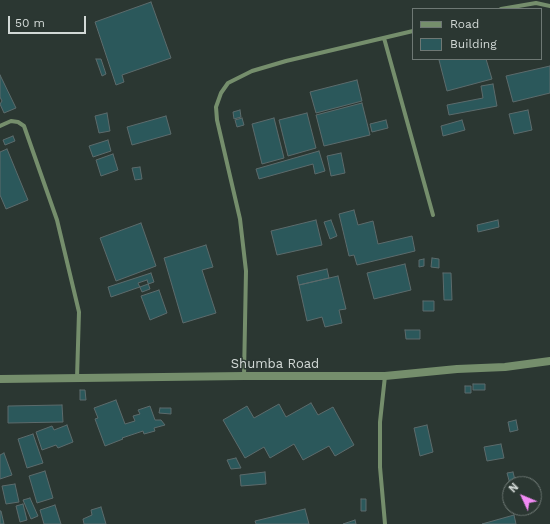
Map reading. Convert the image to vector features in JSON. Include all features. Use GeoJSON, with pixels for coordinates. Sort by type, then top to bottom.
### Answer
{"type":"FeatureCollection","features":[{"type":"Feature","properties":{"kind":"street","name":"Shumba Road"},"geometry":{"type":"LineString","coordinates":[[0,380],[244,376],[385,376],[457,369],[505,367],[550,361]]}},
{"type":"Feature","properties":{"kind":"lane"},"geometry":{"type":"LineString","coordinates":[[507,8],[536,3],[550,6]]}},
{"type":"Feature","properties":{"kind":"lane"},"geometry":{"type":"LineString","coordinates":[[244,376],[246,271],[240,219],[217,120],[216,106],[218,99],[228,83],[252,71],[286,61],[412,31]]}},
{"type":"Feature","properties":{"kind":"lane"},"geometry":{"type":"LineString","coordinates":[[384,38],[433,215]]}},
{"type":"Feature","properties":{"kind":"lane"},"geometry":{"type":"LineString","coordinates":[[0,126],[11,121],[18,122],[24,126],[57,220],[79,312],[77,378]]}},
{"type":"Feature","properties":{"kind":"lane"},"geometry":{"type":"LineString","coordinates":[[385,376],[380,422],[380,467],[385,524]]}},
{"type":"Feature","properties":{"kind":"building"},"geometry":{"type":"Polygon","coordinates":[[[151,2],[171,58],[122,75],[124,82],[116,85],[95,22],[151,2]]]}},
{"type":"Feature","properties":{"kind":"building"},"geometry":{"type":"Polygon","coordinates":[[[96,59],[101,59],[106,74],[102,76],[96,59]]]}},
{"type":"Feature","properties":{"kind":"building"},"geometry":{"type":"Polygon","coordinates":[[[439,60],[486,60],[492,79],[447,91],[439,60]]]}},
{"type":"Feature","properties":{"kind":"building"},"geometry":{"type":"Polygon","coordinates":[[[550,66],[550,93],[513,102],[506,76],[550,66]]]}},
{"type":"Feature","properties":{"kind":"building"},"geometry":{"type":"Polygon","coordinates":[[[0,75],[16,108],[4,113],[0,104],[2,101],[0,97],[0,75]]]}},
{"type":"Feature","properties":{"kind":"building"},"geometry":{"type":"Polygon","coordinates":[[[357,80],[362,101],[316,113],[310,92],[357,80]]]}},
{"type":"Feature","properties":{"kind":"building"},"geometry":{"type":"Polygon","coordinates":[[[493,84],[497,106],[449,115],[447,105],[483,98],[481,86],[493,84]]]}},
{"type":"Feature","properties":{"kind":"building"},"geometry":{"type":"Polygon","coordinates":[[[362,103],[370,135],[324,146],[316,115],[362,103]]]}},
{"type":"Feature","properties":{"kind":"building"},"geometry":{"type":"Polygon","coordinates":[[[240,110],[241,117],[234,119],[233,112],[240,110]]]}},
{"type":"Feature","properties":{"kind":"building"},"geometry":{"type":"Polygon","coordinates":[[[528,110],[532,130],[514,134],[509,114],[528,110]]]}},
{"type":"Feature","properties":{"kind":"building"},"geometry":{"type":"Polygon","coordinates":[[[107,113],[110,131],[99,133],[95,116],[107,113]]]}},
{"type":"Feature","properties":{"kind":"building"},"geometry":{"type":"Polygon","coordinates":[[[307,113],[316,148],[288,156],[279,120],[307,113]]]}},
{"type":"Feature","properties":{"kind":"building"},"geometry":{"type":"Polygon","coordinates":[[[166,116],[171,134],[132,145],[127,127],[166,116]]]}},
{"type":"Feature","properties":{"kind":"building"},"geometry":{"type":"Polygon","coordinates":[[[242,118],[244,125],[237,127],[235,120],[242,118]]]}},
{"type":"Feature","properties":{"kind":"building"},"geometry":{"type":"Polygon","coordinates":[[[274,118],[284,158],[262,164],[252,124],[274,118]]]}},
{"type":"Feature","properties":{"kind":"building"},"geometry":{"type":"Polygon","coordinates":[[[386,120],[388,128],[372,132],[370,124],[386,120]]]}},
{"type":"Feature","properties":{"kind":"building"},"geometry":{"type":"Polygon","coordinates":[[[462,120],[465,130],[443,136],[441,126],[462,120]]]}},
{"type":"Feature","properties":{"kind":"building"},"geometry":{"type":"Polygon","coordinates":[[[13,136],[15,141],[5,145],[3,140],[13,136]]]}},
{"type":"Feature","properties":{"kind":"building"},"geometry":{"type":"Polygon","coordinates":[[[108,140],[111,151],[93,157],[89,146],[108,140]]]}},
{"type":"Feature","properties":{"kind":"building"},"geometry":{"type":"Polygon","coordinates":[[[7,149],[28,200],[6,209],[0,195],[0,152],[7,149]]]}},
{"type":"Feature","properties":{"kind":"building"},"geometry":{"type":"Polygon","coordinates":[[[319,151],[325,171],[315,174],[313,164],[259,179],[256,169],[319,151]]]}},
{"type":"Feature","properties":{"kind":"building"},"geometry":{"type":"Polygon","coordinates":[[[341,153],[345,173],[331,176],[327,156],[341,153]]]}},
{"type":"Feature","properties":{"kind":"building"},"geometry":{"type":"Polygon","coordinates":[[[113,154],[118,170],[101,176],[96,160],[113,154]]]}},
{"type":"Feature","properties":{"kind":"building"},"geometry":{"type":"Polygon","coordinates":[[[140,167],[142,179],[135,180],[132,168],[140,167]]]}},
{"type":"Feature","properties":{"kind":"building"},"geometry":{"type":"Polygon","coordinates":[[[354,210],[358,225],[373,221],[378,244],[412,236],[415,251],[357,265],[354,255],[349,256],[339,214],[354,210]]]}},
{"type":"Feature","properties":{"kind":"building"},"geometry":{"type":"Polygon","coordinates":[[[316,220],[322,245],[277,255],[271,231],[316,220]]]}},
{"type":"Feature","properties":{"kind":"building"},"geometry":{"type":"Polygon","coordinates":[[[331,220],[337,236],[330,239],[324,222],[331,220]]]}},
{"type":"Feature","properties":{"kind":"building"},"geometry":{"type":"Polygon","coordinates":[[[498,220],[499,227],[478,232],[477,225],[498,220]]]}},
{"type":"Feature","properties":{"kind":"building"},"geometry":{"type":"Polygon","coordinates":[[[141,223],[156,266],[116,281],[100,238],[141,223]]]}},
{"type":"Feature","properties":{"kind":"building"},"geometry":{"type":"Polygon","coordinates":[[[206,245],[213,267],[202,270],[216,313],[183,323],[164,258],[206,245]]]}},
{"type":"Feature","properties":{"kind":"building"},"geometry":{"type":"Polygon","coordinates":[[[432,258],[439,259],[439,268],[431,267],[432,258]]]}},
{"type":"Feature","properties":{"kind":"building"},"geometry":{"type":"Polygon","coordinates":[[[424,259],[424,266],[419,267],[419,260],[424,259]]]}},
{"type":"Feature","properties":{"kind":"building"},"geometry":{"type":"Polygon","coordinates":[[[405,264],[411,290],[374,299],[367,273],[405,264]]]}},
{"type":"Feature","properties":{"kind":"building"},"geometry":{"type":"Polygon","coordinates":[[[327,269],[329,278],[299,285],[297,276],[327,269]]]}},
{"type":"Feature","properties":{"kind":"building"},"geometry":{"type":"Polygon","coordinates":[[[151,273],[154,282],[111,297],[108,287],[151,273]]]}},
{"type":"Feature","properties":{"kind":"building"},"geometry":{"type":"Polygon","coordinates":[[[443,273],[451,273],[452,300],[444,300],[443,273]]]}},
{"type":"Feature","properties":{"kind":"building"},"geometry":{"type":"Polygon","coordinates":[[[338,276],[346,309],[339,310],[342,323],[325,327],[322,317],[307,321],[299,285],[338,276]]]}},
{"type":"Feature","properties":{"kind":"building"},"geometry":{"type":"Polygon","coordinates":[[[147,280],[150,289],[142,292],[138,283],[147,280]]]}},
{"type":"Feature","properties":{"kind":"building"},"geometry":{"type":"Polygon","coordinates":[[[159,290],[167,313],[150,320],[141,296],[159,290]]]}},
{"type":"Feature","properties":{"kind":"building"},"geometry":{"type":"Polygon","coordinates":[[[423,301],[434,301],[434,311],[423,311],[423,301]]]}},
{"type":"Feature","properties":{"kind":"building"},"geometry":{"type":"Polygon","coordinates":[[[405,330],[420,330],[420,339],[406,339],[405,330]]]}},
{"type":"Feature","properties":{"kind":"building"},"geometry":{"type":"Polygon","coordinates":[[[473,384],[485,384],[485,390],[473,390],[473,384]]]}},
{"type":"Feature","properties":{"kind":"building"},"geometry":{"type":"Polygon","coordinates":[[[465,386],[471,386],[471,393],[465,393],[465,386]]]}},
{"type":"Feature","properties":{"kind":"building"},"geometry":{"type":"Polygon","coordinates":[[[80,390],[85,390],[86,400],[80,400],[80,390]]]}},
{"type":"Feature","properties":{"kind":"building"},"geometry":{"type":"Polygon","coordinates":[[[116,400],[125,424],[135,421],[133,416],[140,414],[138,410],[150,406],[155,420],[161,420],[165,425],[154,428],[155,431],[144,434],[143,431],[105,446],[95,419],[98,418],[94,408],[116,400]]]}},
{"type":"Feature","properties":{"kind":"building"},"geometry":{"type":"Polygon","coordinates":[[[311,403],[318,415],[333,407],[354,445],[335,456],[329,446],[303,460],[294,444],[270,458],[264,447],[245,458],[223,420],[247,406],[254,418],[279,404],[286,417],[311,403]]]}},
{"type":"Feature","properties":{"kind":"building"},"geometry":{"type":"Polygon","coordinates":[[[62,405],[63,422],[8,423],[8,406],[62,405]]]}},
{"type":"Feature","properties":{"kind":"building"},"geometry":{"type":"Polygon","coordinates":[[[160,408],[171,408],[171,414],[159,413],[160,408]]]}},
{"type":"Feature","properties":{"kind":"building"},"geometry":{"type":"Polygon","coordinates":[[[516,420],[518,430],[510,432],[508,422],[516,420]]]}},
{"type":"Feature","properties":{"kind":"building"},"geometry":{"type":"Polygon","coordinates":[[[67,425],[73,442],[58,448],[56,445],[42,450],[36,432],[52,426],[54,430],[67,425]]]}},
{"type":"Feature","properties":{"kind":"building"},"geometry":{"type":"Polygon","coordinates":[[[427,425],[433,452],[420,456],[414,428],[427,425]]]}},
{"type":"Feature","properties":{"kind":"building"},"geometry":{"type":"Polygon","coordinates":[[[33,434],[43,463],[27,468],[18,439],[33,434]]]}},
{"type":"Feature","properties":{"kind":"building"},"geometry":{"type":"Polygon","coordinates":[[[501,444],[504,458],[487,461],[484,447],[501,444]]]}},
{"type":"Feature","properties":{"kind":"building"},"geometry":{"type":"Polygon","coordinates":[[[4,453],[12,475],[0,479],[0,455],[4,453]]]}},
{"type":"Feature","properties":{"kind":"building"},"geometry":{"type":"Polygon","coordinates":[[[236,458],[241,468],[231,469],[227,460],[236,458]]]}},
{"type":"Feature","properties":{"kind":"building"},"geometry":{"type":"Polygon","coordinates":[[[45,471],[53,498],[37,503],[29,476],[45,471]]]}},
{"type":"Feature","properties":{"kind":"building"},"geometry":{"type":"Polygon","coordinates":[[[265,472],[266,484],[241,486],[240,475],[265,472]]]}},
{"type":"Feature","properties":{"kind":"building"},"geometry":{"type":"Polygon","coordinates":[[[513,472],[514,476],[508,476],[507,473],[513,472]]]}},
{"type":"Feature","properties":{"kind":"building"},"geometry":{"type":"Polygon","coordinates":[[[15,484],[19,502],[6,504],[2,486],[15,484]]]}},
{"type":"Feature","properties":{"kind":"building"},"geometry":{"type":"Polygon","coordinates":[[[30,498],[38,516],[31,519],[23,500],[30,498]]]}},
{"type":"Feature","properties":{"kind":"building"},"geometry":{"type":"Polygon","coordinates":[[[361,499],[366,499],[366,511],[361,511],[361,499]]]}},
{"type":"Feature","properties":{"kind":"building"},"geometry":{"type":"Polygon","coordinates":[[[23,504],[27,520],[20,522],[16,506],[23,504]]]}},
{"type":"Feature","properties":{"kind":"building"},"geometry":{"type":"Polygon","coordinates":[[[55,505],[61,524],[44,524],[40,510],[55,505]]]}},
{"type":"Feature","properties":{"kind":"building"},"geometry":{"type":"Polygon","coordinates":[[[101,507],[106,524],[84,524],[83,519],[92,515],[91,510],[101,507]]]}},
{"type":"Feature","properties":{"kind":"building"},"geometry":{"type":"Polygon","coordinates":[[[305,509],[309,524],[256,524],[255,521],[305,509]]]}},
{"type":"Feature","properties":{"kind":"building"},"geometry":{"type":"Polygon","coordinates":[[[1,511],[4,524],[0,524],[1,511]]]}},
{"type":"Feature","properties":{"kind":"building"},"geometry":{"type":"Polygon","coordinates":[[[514,516],[516,524],[482,524],[514,516]]]}},
{"type":"Feature","properties":{"kind":"building"},"geometry":{"type":"Polygon","coordinates":[[[355,520],[356,524],[343,524],[355,520]]]}}]}
